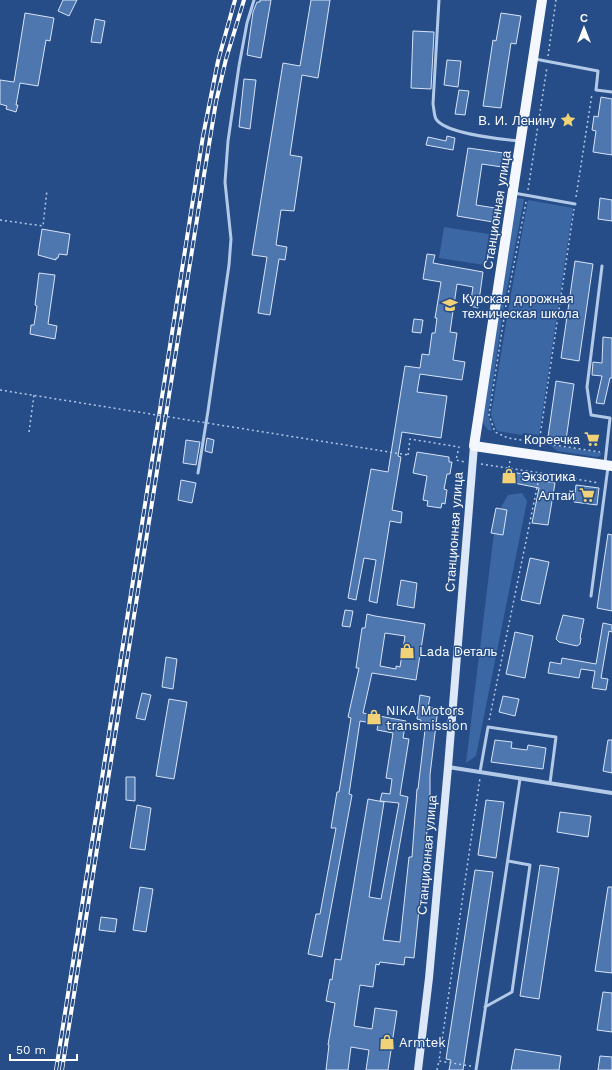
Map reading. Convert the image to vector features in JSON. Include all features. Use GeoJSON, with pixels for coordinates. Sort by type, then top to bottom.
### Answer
{"type":"FeatureCollection","features":[{"type":"Feature","properties":{"kind":"main road","name":"Станционная улица"},"geometry":{"type":"LineString","coordinates":[[418,1070],[448,767],[472,463],[542,0]]}},
{"type":"Feature","properties":{"kind":"main road"},"geometry":{"type":"LineString","coordinates":[[474,446],[608,466]]}},
{"type":"Feature","properties":{"kind":"street"},"geometry":{"type":"LineString","coordinates":[[448,767],[612,793]]}},
{"type":"Feature","properties":{"kind":"lane"},"geometry":{"type":"LineString","coordinates":[[198,473],[229,265],[231,239],[225,182],[228,141],[239,66],[247,23],[254,0]]}},
{"type":"Feature","properties":{"kind":"lane"},"geometry":{"type":"LineString","coordinates":[[440,0],[433,104],[436,119],[442,125],[459,132],[520,142]]}},
{"type":"Feature","properties":{"kind":"lane"},"geometry":{"type":"LineString","coordinates":[[533,59],[598,71],[596,90],[612,92]]}},
{"type":"Feature","properties":{"kind":"lane"},"geometry":{"type":"LineString","coordinates":[[513,193],[575,204]]}},
{"type":"Feature","properties":{"kind":"lane"},"geometry":{"type":"LineString","coordinates":[[591,596],[608,466],[606,452],[610,418],[591,415],[587,387],[602,266]]}},
{"type":"Feature","properties":{"kind":"lane"},"geometry":{"type":"LineString","coordinates":[[480,772],[488,727],[556,737],[550,783]]}},
{"type":"Feature","properties":{"kind":"lane"},"geometry":{"type":"LineString","coordinates":[[476,1068],[520,778]]}},
{"type":"Feature","properties":{"kind":"lane"},"geometry":{"type":"LineString","coordinates":[[486,1007],[512,992],[530,865],[508,861]]}},
{"type":"Feature","properties":{"kind":"path"},"geometry":{"type":"LineString","coordinates":[[556,0],[527,195],[506,305],[489,415],[494,432],[498,435],[539,443],[606,452]]}},
{"type":"Feature","properties":{"kind":"path"},"geometry":{"type":"LineString","coordinates":[[539,443],[592,89]]}},
{"type":"Feature","properties":{"kind":"path"},"geometry":{"type":"LineString","coordinates":[[0,220],[43,226],[47,190]]}},
{"type":"Feature","properties":{"kind":"path"},"geometry":{"type":"LineString","coordinates":[[0,390],[408,455],[410,439],[458,446],[456,460],[606,484]]}},
{"type":"Feature","properties":{"kind":"path"},"geometry":{"type":"LineString","coordinates":[[29,432],[34,395]]}},
{"type":"Feature","properties":{"kind":"path"},"geometry":{"type":"LineString","coordinates":[[488,727],[540,473]]}},
{"type":"Feature","properties":{"kind":"path"},"geometry":{"type":"LineString","coordinates":[[438,1070],[480,772]]}},
{"type":"Feature","properties":{"kind":"path"},"geometry":{"type":"LineString","coordinates":[[439,1061],[476,1068]]}},
{"type":"Feature","properties":{"kind":"shaded area"},"geometry":{"type":"Polygon","coordinates":[[[516,198],[524,199],[504,305],[488,415],[492,431],[488,430],[482,419],[516,198]]]}},
{"type":"Feature","properties":{"kind":"shaded area"},"geometry":{"type":"Polygon","coordinates":[[[528,200],[573,208],[539,435],[523,433],[522,435],[497,431],[491,415],[528,200]]]}},
{"type":"Feature","properties":{"kind":"shaded area"},"geometry":{"type":"Polygon","coordinates":[[[444,227],[489,234],[484,265],[439,258],[444,227]]]}},
{"type":"Feature","properties":{"kind":"shaded area"},"geometry":{"type":"Polygon","coordinates":[[[550,445],[602,453],[597,457],[557,451],[550,445]]]}},
{"type":"Feature","properties":{"kind":"shaded area"},"geometry":{"type":"Polygon","coordinates":[[[522,493],[527,501],[476,756],[466,763],[496,516],[508,495],[522,493]]]}},
{"type":"Feature","properties":{"kind":"building"},"geometry":{"type":"Polygon","coordinates":[[[63,0],[77,0],[69,16],[58,11],[63,0]]]}},
{"type":"Feature","properties":{"kind":"building"},"geometry":{"type":"Polygon","coordinates":[[[260,0],[271,0],[261,58],[247,55],[253,12],[257,2],[260,2],[260,0]]]}},
{"type":"Feature","properties":{"kind":"building"},"geometry":{"type":"Polygon","coordinates":[[[311,0],[330,0],[318,78],[302,75],[290,155],[302,157],[294,211],[281,210],[276,245],[287,247],[285,260],[279,259],[270,315],[258,313],[267,257],[252,255],[283,63],[300,66],[311,0]]]}},
{"type":"Feature","properties":{"kind":"building"},"geometry":{"type":"Polygon","coordinates":[[[25,13],[54,18],[50,41],[46,40],[38,86],[20,83],[16,112],[6,109],[7,106],[0,104],[0,80],[14,82],[25,13]]]}},
{"type":"Feature","properties":{"kind":"building"},"geometry":{"type":"Polygon","coordinates":[[[501,13],[521,16],[516,44],[511,43],[501,108],[483,106],[493,40],[496,41],[501,13]]]}},
{"type":"Feature","properties":{"kind":"building"},"geometry":{"type":"Polygon","coordinates":[[[95,19],[105,21],[101,43],[91,42],[95,19]]]}},
{"type":"Feature","properties":{"kind":"building"},"geometry":{"type":"Polygon","coordinates":[[[413,31],[434,32],[431,89],[411,88],[413,31]]]}},
{"type":"Feature","properties":{"kind":"building"},"geometry":{"type":"Polygon","coordinates":[[[447,60],[461,61],[458,87],[444,85],[447,60]]]}},
{"type":"Feature","properties":{"kind":"building"},"geometry":{"type":"Polygon","coordinates":[[[244,79],[256,80],[250,129],[239,127],[244,79]]]}},
{"type":"Feature","properties":{"kind":"building"},"geometry":{"type":"Polygon","coordinates":[[[459,90],[469,91],[465,115],[455,114],[459,90]]]}},
{"type":"Feature","properties":{"kind":"building"},"geometry":{"type":"Polygon","coordinates":[[[601,97],[612,99],[612,155],[593,152],[596,131],[592,130],[594,116],[598,117],[601,97]]]}},
{"type":"Feature","properties":{"kind":"building"},"geometry":{"type":"Polygon","coordinates":[[[447,136],[455,138],[453,150],[426,145],[428,137],[446,141],[447,136]]]}},
{"type":"Feature","properties":{"kind":"building"},"geometry":{"type":"Polygon","coordinates":[[[468,148],[504,153],[502,167],[482,164],[476,205],[495,208],[493,222],[457,216],[468,148]]]}},
{"type":"Feature","properties":{"kind":"building"},"geometry":{"type":"Polygon","coordinates":[[[600,198],[612,200],[612,221],[598,219],[600,198]]]}},
{"type":"Feature","properties":{"kind":"building"},"geometry":{"type":"Polygon","coordinates":[[[42,229],[70,234],[67,255],[59,254],[56,260],[38,255],[42,229]]]}},
{"type":"Feature","properties":{"kind":"building"},"geometry":{"type":"Polygon","coordinates":[[[427,254],[435,255],[433,263],[483,272],[478,308],[470,306],[473,287],[457,284],[450,332],[457,333],[453,360],[465,362],[462,380],[420,374],[417,392],[447,396],[441,438],[402,432],[398,456],[401,457],[392,510],[402,512],[401,523],[390,521],[377,603],[369,601],[376,560],[364,558],[356,600],[348,598],[371,469],[388,472],[405,366],[420,368],[422,354],[429,355],[432,333],[435,333],[437,318],[435,318],[441,282],[423,279],[427,254]]]}},
{"type":"Feature","properties":{"kind":"building"},"geometry":{"type":"Polygon","coordinates":[[[575,261],[593,264],[579,361],[561,358],[575,261]]]}},
{"type":"Feature","properties":{"kind":"building"},"geometry":{"type":"Polygon","coordinates":[[[39,273],[55,275],[48,324],[57,326],[55,339],[30,334],[31,325],[34,325],[37,306],[35,305],[39,273]]]}},
{"type":"Feature","properties":{"kind":"building"},"geometry":{"type":"Polygon","coordinates":[[[414,319],[423,320],[421,333],[412,332],[414,319]]]}},
{"type":"Feature","properties":{"kind":"building"},"geometry":{"type":"Polygon","coordinates":[[[603,337],[612,338],[612,378],[610,378],[604,404],[596,403],[602,376],[592,375],[593,362],[602,363],[603,337]]]}},
{"type":"Feature","properties":{"kind":"building"},"geometry":{"type":"Polygon","coordinates":[[[556,381],[574,384],[566,440],[548,437],[556,381]]]}},
{"type":"Feature","properties":{"kind":"building"},"geometry":{"type":"Polygon","coordinates":[[[207,438],[214,440],[212,453],[205,451],[207,438]]]}},
{"type":"Feature","properties":{"kind":"building"},"geometry":{"type":"Polygon","coordinates":[[[186,440],[200,442],[196,465],[183,463],[186,440]]]}},
{"type":"Feature","properties":{"kind":"building"},"geometry":{"type":"Polygon","coordinates":[[[417,452],[449,457],[449,462],[452,462],[450,474],[447,474],[444,489],[447,490],[445,504],[442,503],[441,508],[427,506],[428,501],[423,500],[427,476],[413,473],[417,452]]]}},
{"type":"Feature","properties":{"kind":"building"},"geometry":{"type":"Polygon","coordinates":[[[506,471],[534,476],[533,479],[555,483],[548,525],[532,523],[539,488],[504,481],[506,471]]]}},
{"type":"Feature","properties":{"kind":"building"},"geometry":{"type":"Polygon","coordinates":[[[181,480],[196,483],[192,503],[178,500],[181,480]]]}},
{"type":"Feature","properties":{"kind":"building","name":"Алтай"},"geometry":{"type":"Polygon","coordinates":[[[576,485],[599,488],[597,505],[574,502],[576,485]]]}},
{"type":"Feature","properties":{"kind":"building"},"geometry":{"type":"Polygon","coordinates":[[[496,508],[507,510],[503,535],[491,533],[496,508]]]}},
{"type":"Feature","properties":{"kind":"building"},"geometry":{"type":"Polygon","coordinates":[[[608,534],[612,535],[612,611],[597,608],[608,534]]]}},
{"type":"Feature","properties":{"kind":"building"},"geometry":{"type":"Polygon","coordinates":[[[530,558],[549,562],[540,604],[521,600],[530,558]]]}},
{"type":"Feature","properties":{"kind":"building"},"geometry":{"type":"Polygon","coordinates":[[[401,580],[417,583],[414,608],[397,605],[401,580]]]}},
{"type":"Feature","properties":{"kind":"building"},"geometry":{"type":"Polygon","coordinates":[[[345,610],[353,611],[350,627],[342,626],[345,610]]]}},
{"type":"Feature","properties":{"kind":"building"},"geometry":{"type":"Polygon","coordinates":[[[367,614],[425,624],[416,680],[372,673],[363,713],[406,721],[403,738],[409,739],[400,795],[408,797],[383,940],[400,942],[409,857],[412,857],[417,789],[425,730],[420,729],[421,720],[417,719],[420,695],[430,697],[428,707],[438,708],[430,775],[430,801],[414,958],[405,957],[404,965],[380,962],[379,965],[376,964],[373,987],[360,985],[354,1026],[372,1029],[375,1008],[397,1011],[388,1070],[366,1070],[369,1050],[351,1047],[348,1070],[326,1070],[328,1045],[335,1003],[326,1001],[330,979],[332,980],[335,959],[341,960],[368,799],[384,802],[369,897],[381,899],[399,803],[380,801],[382,793],[390,794],[392,779],[386,778],[393,733],[377,730],[378,724],[360,721],[349,794],[352,795],[322,957],[308,954],[316,914],[320,914],[336,828],[331,828],[337,792],[339,792],[351,718],[348,717],[359,668],[356,668],[362,628],[365,628],[367,614]],[[385,633],[380,666],[396,669],[396,666],[400,667],[405,636],[385,633]]]}},
{"type":"Feature","properties":{"kind":"building"},"geometry":{"type":"Polygon","coordinates":[[[563,615],[584,619],[580,644],[577,646],[559,642],[556,639],[563,615]]]}},
{"type":"Feature","properties":{"kind":"building"},"geometry":{"type":"Polygon","coordinates":[[[603,623],[612,625],[612,632],[609,631],[601,678],[608,679],[606,690],[592,688],[595,671],[581,669],[579,678],[548,673],[550,662],[561,664],[562,658],[596,664],[603,623]]]}},
{"type":"Feature","properties":{"kind":"building"},"geometry":{"type":"Polygon","coordinates":[[[515,632],[533,636],[525,678],[506,674],[515,632]]]}},
{"type":"Feature","properties":{"kind":"building"},"geometry":{"type":"Polygon","coordinates":[[[166,657],[177,659],[173,689],[162,687],[166,657]]]}},
{"type":"Feature","properties":{"kind":"building"},"geometry":{"type":"Polygon","coordinates":[[[142,693],[151,695],[145,720],[136,718],[142,693]]]}},
{"type":"Feature","properties":{"kind":"building"},"geometry":{"type":"Polygon","coordinates":[[[503,696],[519,699],[515,716],[499,712],[503,696]]]}},
{"type":"Feature","properties":{"kind":"building"},"geometry":{"type":"Polygon","coordinates":[[[169,699],[187,702],[174,779],[156,776],[169,699]]]}},
{"type":"Feature","properties":{"kind":"building"},"geometry":{"type":"Polygon","coordinates":[[[495,740],[512,742],[511,748],[527,750],[528,745],[546,748],[543,769],[491,762],[495,740]]]}},
{"type":"Feature","properties":{"kind":"building"},"geometry":{"type":"Polygon","coordinates":[[[608,740],[612,740],[612,773],[603,771],[608,740]]]}},
{"type":"Feature","properties":{"kind":"building"},"geometry":{"type":"Polygon","coordinates":[[[126,777],[135,777],[135,801],[126,800],[126,777]]]}},
{"type":"Feature","properties":{"kind":"building"},"geometry":{"type":"Polygon","coordinates":[[[486,800],[504,802],[496,858],[478,855],[486,800]]]}},
{"type":"Feature","properties":{"kind":"building"},"geometry":{"type":"Polygon","coordinates":[[[137,805],[151,808],[145,850],[130,848],[137,805]]]}},
{"type":"Feature","properties":{"kind":"building"},"geometry":{"type":"Polygon","coordinates":[[[560,812],[591,816],[588,837],[557,832],[560,812]]]}},
{"type":"Feature","properties":{"kind":"building"},"geometry":{"type":"Polygon","coordinates":[[[540,865],[559,868],[539,999],[520,996],[540,865]]]}},
{"type":"Feature","properties":{"kind":"building"},"geometry":{"type":"Polygon","coordinates":[[[475,870],[493,872],[463,1070],[449,1070],[451,1060],[446,1059],[475,870]]]}},
{"type":"Feature","properties":{"kind":"building"},"geometry":{"type":"Polygon","coordinates":[[[140,887],[153,889],[146,932],[133,930],[140,887]]]}},
{"type":"Feature","properties":{"kind":"building"},"geometry":{"type":"Polygon","coordinates":[[[608,887],[612,887],[612,973],[595,971],[608,887]]]}},
{"type":"Feature","properties":{"kind":"building"},"geometry":{"type":"Polygon","coordinates":[[[101,917],[117,919],[115,932],[99,930],[101,917]]]}},
{"type":"Feature","properties":{"kind":"building"},"geometry":{"type":"Polygon","coordinates":[[[603,992],[612,993],[612,1032],[597,1030],[603,992]]]}},
{"type":"Feature","properties":{"kind":"building"},"geometry":{"type":"Polygon","coordinates":[[[515,1049],[561,1056],[559,1070],[511,1070],[515,1049]]]}},
{"type":"Feature","properties":{"kind":"building"},"geometry":{"type":"Polygon","coordinates":[[[600,1056],[612,1057],[612,1070],[598,1070],[600,1056]]]}},
{"type":"Feature","properties":{"kind":"railway"},"geometry":{"type":"LineString","coordinates":[[56,1070],[203,136],[218,61],[235,0]]}},
{"type":"Feature","properties":{"kind":"railway"},"geometry":{"type":"LineString","coordinates":[[62,1070],[216,102],[226,59],[244,0]]}},
{"type":"Feature","properties":{"kind":"place","name":"В. И. Ленину"},"geometry":{"type":"Point","coordinates":[568,120]}},
{"type":"Feature","properties":{"kind":"place","name":"Курская дорожная техническая школа"},"geometry":{"type":"Point","coordinates":[450,305]}},
{"type":"Feature","properties":{"kind":"place","name":"Кореечка"},"geometry":{"type":"Point","coordinates":[592,439]}},
{"type":"Feature","properties":{"kind":"place","name":"Экзотика"},"geometry":{"type":"Point","coordinates":[509,476]}},
{"type":"Feature","properties":{"kind":"place","name":"Алтай"},"geometry":{"type":"Point","coordinates":[587,495]}},
{"type":"Feature","properties":{"kind":"place","name":"Lada Dеталь"},"geometry":{"type":"Point","coordinates":[407,651]}},
{"type":"Feature","properties":{"kind":"place","name":"NIKA Motors transmission"},"geometry":{"type":"Point","coordinates":[374,717]}},
{"type":"Feature","properties":{"kind":"place","name":"Armtek"},"geometry":{"type":"Point","coordinates":[387,1042]}}]}
